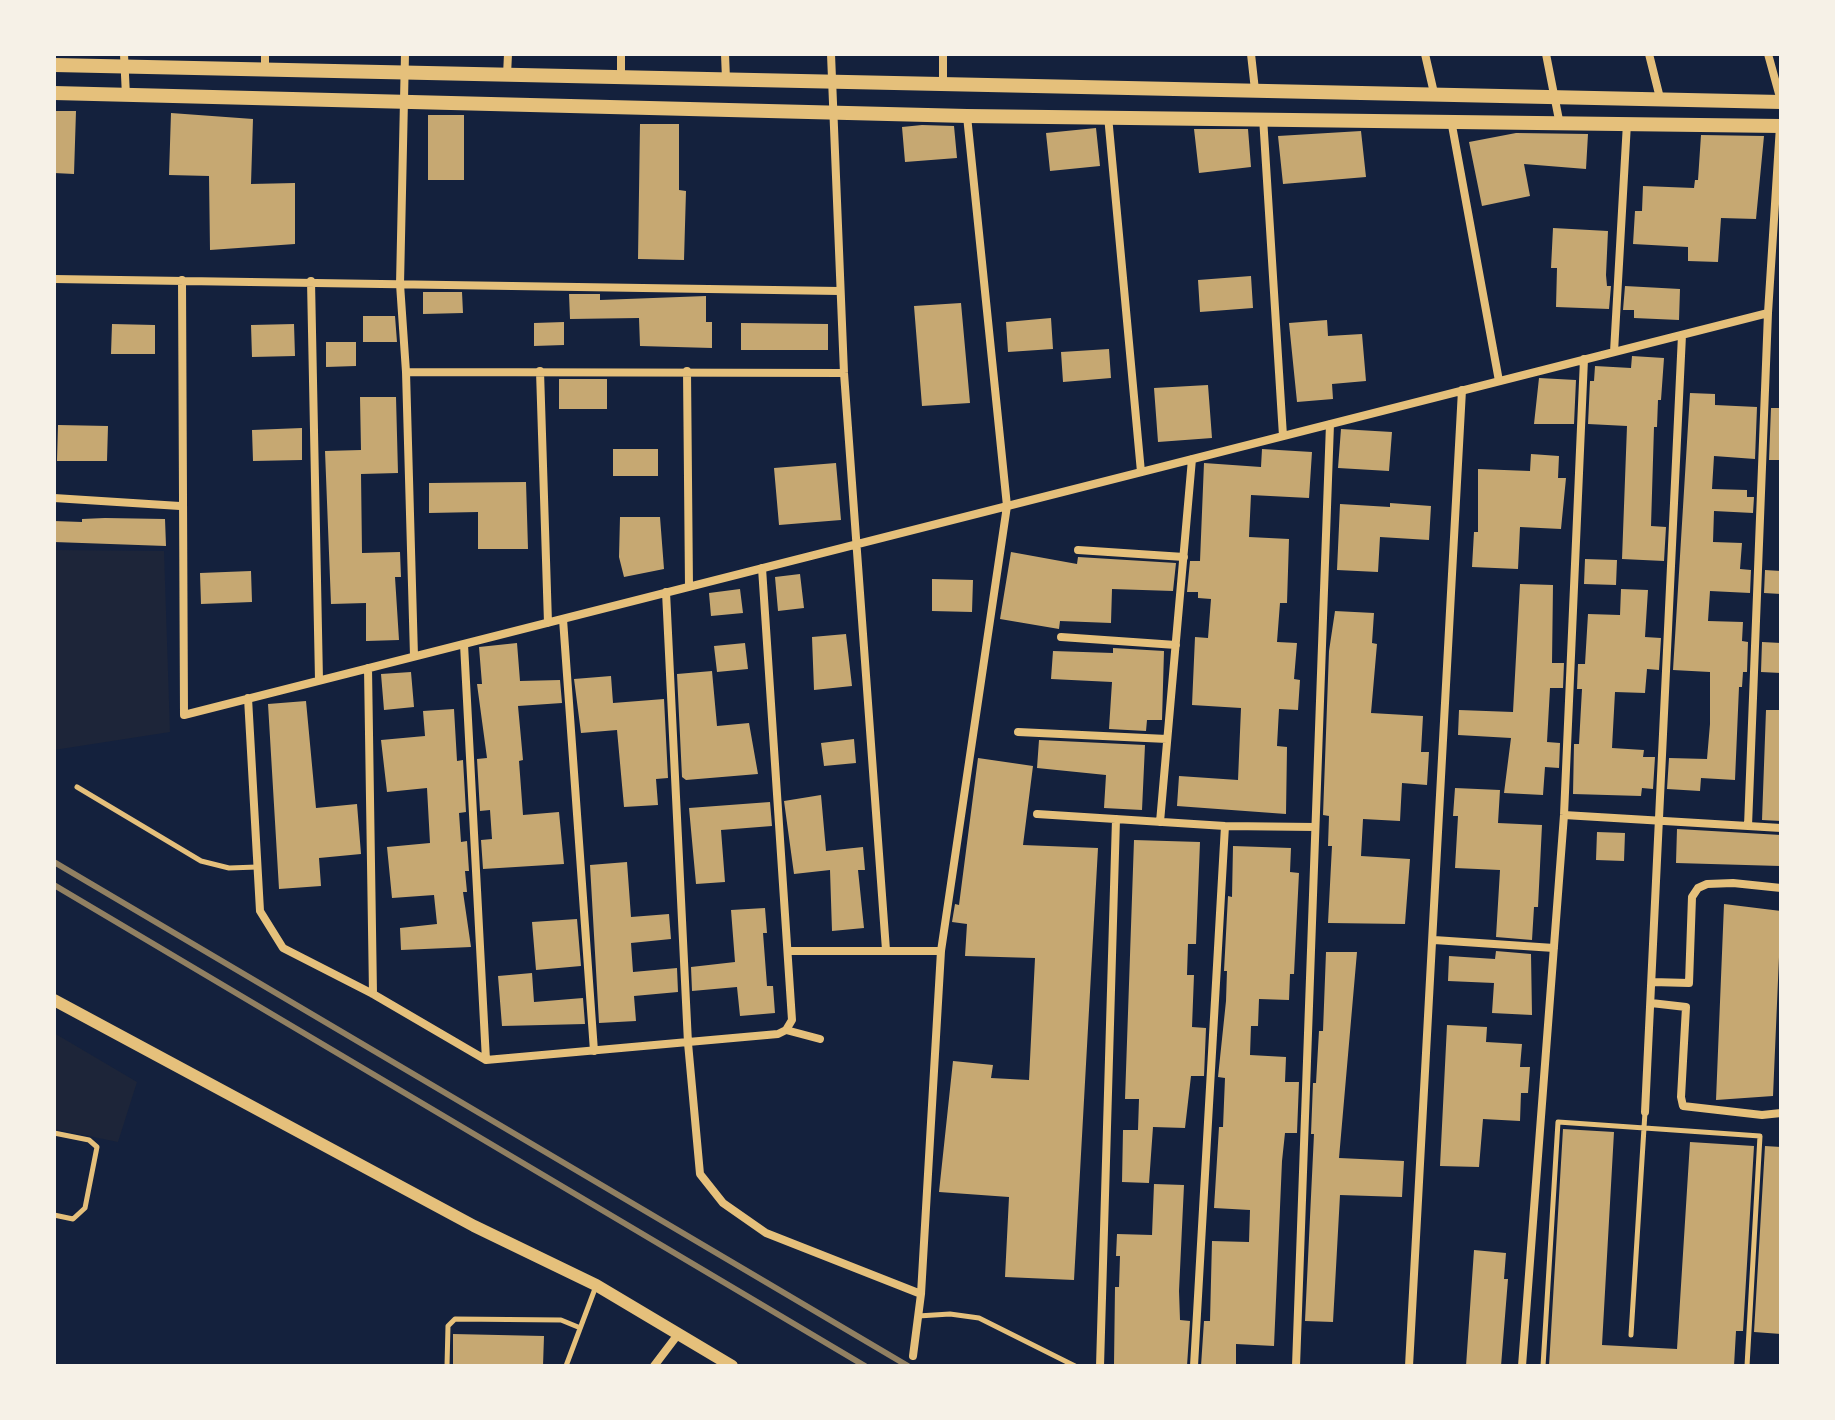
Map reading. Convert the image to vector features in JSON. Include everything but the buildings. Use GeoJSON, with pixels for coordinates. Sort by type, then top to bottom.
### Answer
{"type":"FeatureCollection","features":[{"type":"Feature","properties":{"kind":"main road"},"geometry":{"type":"LineString","coordinates":[[54,65],[124,60],[265,61],[404,73],[1781,101]]}},
{"type":"Feature","properties":{"kind":"main road"},"geometry":{"type":"LineString","coordinates":[[54,93],[967,116],[1559,120],[1781,126]]}},
{"type":"Feature","properties":{"kind":"street"},"geometry":{"type":"LineString","coordinates":[[405,54],[400,284],[406,372],[414,656]]}},
{"type":"Feature","properties":{"kind":"street"},"geometry":{"type":"LineString","coordinates":[[507,75],[508,54]]}},
{"type":"Feature","properties":{"kind":"street"},"geometry":{"type":"LineString","coordinates":[[621,54],[621,78]]}},
{"type":"Feature","properties":{"kind":"street"},"geometry":{"type":"LineString","coordinates":[[725,54],[726,79]]}},
{"type":"Feature","properties":{"kind":"street"},"geometry":{"type":"LineString","coordinates":[[831,54],[844,373],[886,950]]}},
{"type":"Feature","properties":{"kind":"street"},"geometry":{"type":"LineString","coordinates":[[943,54],[943,84]]}},
{"type":"Feature","properties":{"kind":"street"},"geometry":{"type":"LineString","coordinates":[[1251,54],[1255,90]]}},
{"type":"Feature","properties":{"kind":"street"},"geometry":{"type":"LineString","coordinates":[[1425,54],[1434,93]]}},
{"type":"Feature","properties":{"kind":"street"},"geometry":{"type":"LineString","coordinates":[[1546,54],[1559,120]]}},
{"type":"Feature","properties":{"kind":"street"},"geometry":{"type":"LineString","coordinates":[[1649,54],[1660,98]]}},
{"type":"Feature","properties":{"kind":"street"},"geometry":{"type":"LineString","coordinates":[[1768,54],[1781,101]]}},
{"type":"Feature","properties":{"kind":"street"},"geometry":{"type":"LineString","coordinates":[[124,60],[126,96]]}},
{"type":"Feature","properties":{"kind":"street"},"geometry":{"type":"LineString","coordinates":[[913,1356],[921,1294],[941,951],[1007,506],[967,116]]}},
{"type":"Feature","properties":{"kind":"street"},"geometry":{"type":"LineString","coordinates":[[1108,116],[1141,472]]}},
{"type":"Feature","properties":{"kind":"street"},"geometry":{"type":"LineString","coordinates":[[1263,117],[1283,436]]}},
{"type":"Feature","properties":{"kind":"street"},"geometry":{"type":"LineString","coordinates":[[1451,120],[1499,381]]}},
{"type":"Feature","properties":{"kind":"street"},"geometry":{"type":"LineString","coordinates":[[1614,352],[1627,122]]}},
{"type":"Feature","properties":{"kind":"street"},"geometry":{"type":"LineString","coordinates":[[1748,826],[1768,313],[1781,126]]}},
{"type":"Feature","properties":{"kind":"street"},"geometry":{"type":"LineString","coordinates":[[54,279],[839,291]]}},
{"type":"Feature","properties":{"kind":"street"},"geometry":{"type":"LineString","coordinates":[[182,280],[180,506],[184,715],[1768,313]]}},
{"type":"Feature","properties":{"kind":"street"},"geometry":{"type":"LineString","coordinates":[[311,281],[319,680]]}},
{"type":"Feature","properties":{"kind":"street"},"geometry":{"type":"LineString","coordinates":[[1645,1112],[1682,335]]}},
{"type":"Feature","properties":{"kind":"street"},"geometry":{"type":"LineString","coordinates":[[1522,1366],[1564,815],[1584,359]]}},
{"type":"Feature","properties":{"kind":"street"},"geometry":{"type":"LineString","coordinates":[[540,371],[548,623]]}},
{"type":"Feature","properties":{"kind":"street"},"geometry":{"type":"LineString","coordinates":[[687,371],[689,587]]}},
{"type":"Feature","properties":{"kind":"street"},"geometry":{"type":"LineString","coordinates":[[406,372],[844,373]]}},
{"type":"Feature","properties":{"kind":"street"},"geometry":{"type":"LineString","coordinates":[[1409,1366],[1462,390]]}},
{"type":"Feature","properties":{"kind":"street"},"geometry":{"type":"LineString","coordinates":[[1296,1366],[1330,424]]}},
{"type":"Feature","properties":{"kind":"street"},"geometry":{"type":"LineString","coordinates":[[1160,822],[1192,459]]}},
{"type":"Feature","properties":{"kind":"street"},"geometry":{"type":"LineString","coordinates":[[54,498],[180,506]]}},
{"type":"Feature","properties":{"kind":"street"},"geometry":{"type":"LineString","coordinates":[[1078,550],[1184,557]]}},
{"type":"Feature","properties":{"kind":"street"},"geometry":{"type":"LineString","coordinates":[[762,568],[792,1020],[786,1030]]}},
{"type":"Feature","properties":{"kind":"street"},"geometry":{"type":"LineString","coordinates":[[666,592],[688,1043],[700,1174],[723,1203],[766,1233],[921,1294]]}},
{"type":"Feature","properties":{"kind":"street"},"geometry":{"type":"LineString","coordinates":[[563,619],[594,1051]]}},
{"type":"Feature","properties":{"kind":"street"},"geometry":{"type":"LineString","coordinates":[[1061,637],[1176,645]]}},
{"type":"Feature","properties":{"kind":"street"},"geometry":{"type":"LineString","coordinates":[[464,644],[486,1060]]}},
{"type":"Feature","properties":{"kind":"street"},"geometry":{"type":"LineString","coordinates":[[368,668],[373,994]]}},
{"type":"Feature","properties":{"kind":"street"},"geometry":{"type":"LineString","coordinates":[[248,698],[260,911],[283,948],[373,994],[486,1060],[688,1043],[786,1030],[820,1039]]}},
{"type":"Feature","properties":{"kind":"street"},"geometry":{"type":"LineString","coordinates":[[1018,732],[1167,739]]}},
{"type":"Feature","properties":{"kind":"street"},"geometry":{"type":"LineString","coordinates":[[1037,814],[1225,826],[1315,827]]}},
{"type":"Feature","properties":{"kind":"street"},"geometry":{"type":"LineString","coordinates":[[1564,815],[1781,828]]}},
{"type":"Feature","properties":{"kind":"street"},"geometry":{"type":"LineString","coordinates":[[1100,1366],[1116,819]]}},
{"type":"Feature","properties":{"kind":"street"},"geometry":{"type":"LineString","coordinates":[[1194,1366],[1225,826]]}},
{"type":"Feature","properties":{"kind":"street"},"geometry":{"type":"LineString","coordinates":[[1652,982],[1689,983],[1692,897],[1698,888],[1733,883],[1781,888]]}},
{"type":"Feature","properties":{"kind":"street"},"geometry":{"type":"LineString","coordinates":[[1434,940],[1554,948]]}},
{"type":"Feature","properties":{"kind":"street"},"geometry":{"type":"LineString","coordinates":[[788,951],[941,951]]}},
{"type":"Feature","properties":{"kind":"street"},"geometry":{"type":"LineString","coordinates":[[54,1000],[474,1226],[596,1285],[732,1366]]}},
{"type":"Feature","properties":{"kind":"street"},"geometry":{"type":"LineString","coordinates":[[1651,1003],[1686,1007],[1683,1106],[1762,1115],[1781,1113]]}},
{"type":"Feature","properties":{"kind":"street"},"geometry":{"type":"LineString","coordinates":[[654,1366],[679,1333]]}},
{"type":"Feature","properties":{"kind":"lane"},"geometry":{"type":"LineString","coordinates":[[77,787],[201,861],[229,868],[258,867]]}},
{"type":"Feature","properties":{"kind":"lane"},"geometry":{"type":"LineString","coordinates":[[1631,1335],[1645,1112]]}},
{"type":"Feature","properties":{"kind":"lane"},"geometry":{"type":"LineString","coordinates":[[1543,1366],[1558,1122],[1760,1136],[1747,1366]]}},
{"type":"Feature","properties":{"kind":"lane"},"geometry":{"type":"LineString","coordinates":[[54,1133],[89,1140],[97,1147],[85,1208],[73,1219],[54,1215]]}},
{"type":"Feature","properties":{"kind":"lane"},"geometry":{"type":"LineString","coordinates":[[566,1366],[596,1285]]}},
{"type":"Feature","properties":{"kind":"lane"},"geometry":{"type":"LineString","coordinates":[[918,1316],[950,1314],[979,1318],[1075,1366]]}},
{"type":"Feature","properties":{"kind":"lane"},"geometry":{"type":"LineString","coordinates":[[447,1366],[448,1326],[455,1319],[561,1320],[578,1327]]}},
{"type":"Feature","properties":{"kind":"shaded area"},"geometry":{"type":"Polygon","coordinates":[[[54,550],[164,551],[170,732],[54,750],[54,550]]]}},
{"type":"Feature","properties":{"kind":"shaded area"},"geometry":{"type":"Polygon","coordinates":[[[54,1033],[137,1082],[118,1142],[54,1129],[54,1033]]]}},
{"type":"Feature","properties":{"kind":"railway"},"geometry":{"type":"LineString","coordinates":[[54,862],[908,1366]]}},
{"type":"Feature","properties":{"kind":"railway"},"geometry":{"type":"LineString","coordinates":[[54,885],[865,1366]]}}]}
